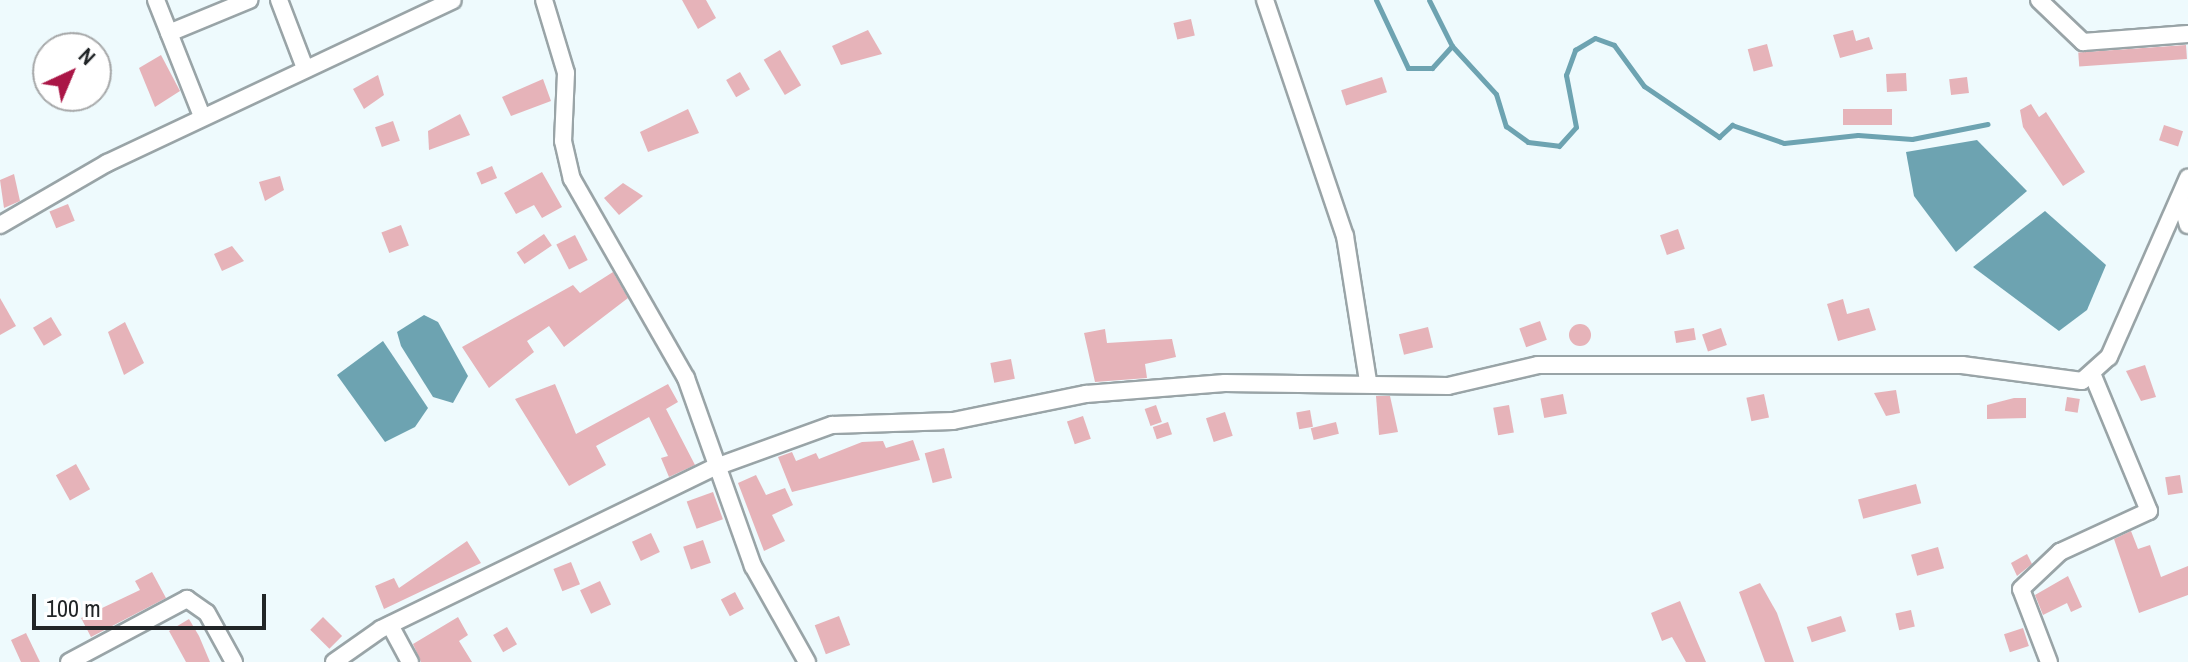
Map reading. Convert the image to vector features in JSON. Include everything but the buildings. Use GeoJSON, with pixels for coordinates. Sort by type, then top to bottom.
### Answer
{"type":"FeatureCollection","features":[{"type":"Feature","properties":{"kind":"street"},"geometry":{"type":"LineString","coordinates":[[156,0],[202,116]]}},
{"type":"Feature","properties":{"kind":"street"},"geometry":{"type":"LineString","coordinates":[[169,33],[249,0]]}},
{"type":"Feature","properties":{"kind":"street"},"geometry":{"type":"LineString","coordinates":[[279,0],[305,68]]}},
{"type":"Feature","properties":{"kind":"street"},"geometry":{"type":"LineString","coordinates":[[0,225],[202,116],[453,0]]}},
{"type":"Feature","properties":{"kind":"street"},"geometry":{"type":"LineString","coordinates":[[544,0],[566,73],[563,141],[572,179],[686,378],[713,468],[753,566],[807,662]]}},
{"type":"Feature","properties":{"kind":"street"},"geometry":{"type":"LineString","coordinates":[[1265,0],[1345,236],[1368,381]]}},
{"type":"Feature","properties":{"kind":"street"},"geometry":{"type":"LineString","coordinates":[[2039,0],[2083,42],[2188,34]]}},
{"type":"Feature","properties":{"kind":"street"},"geometry":{"type":"LineString","coordinates":[[334,662],[390,625],[713,468],[832,425],[953,421],[1086,394],[1225,383],[1368,381],[1448,386],[1554,365],[1962,365],[2068,383],[2093,376],[2181,201],[2188,178]]}},
{"type":"Feature","properties":{"kind":"street"},"geometry":{"type":"LineString","coordinates":[[2181,201],[2188,225]]}},
{"type":"Feature","properties":{"kind":"street"},"geometry":{"type":"LineString","coordinates":[[2049,662],[2021,589],[2060,552],[2149,511],[2093,376]]}},
{"type":"Feature","properties":{"kind":"street"},"geometry":{"type":"LineString","coordinates":[[69,662],[187,599],[207,613],[234,662]]}},
{"type":"Feature","properties":{"kind":"street"},"geometry":{"type":"LineString","coordinates":[[390,625],[410,662]]}},
{"type":"Feature","properties":{"kind":"water"},"geometry":{"type":"Polygon","coordinates":[[[1977,140],[2027,191],[1956,252],[1914,196],[1906,152],[1977,140]]]}},
{"type":"Feature","properties":{"kind":"water"},"geometry":{"type":"Polygon","coordinates":[[[2045,211],[2106,265],[2087,310],[2059,331],[1973,267],[2045,211]]]}},
{"type":"Feature","properties":{"kind":"water"},"geometry":{"type":"Polygon","coordinates":[[[424,315],[438,322],[468,376],[453,403],[433,397],[401,346],[397,332],[424,315]]]}},
{"type":"Feature","properties":{"kind":"water"},"geometry":{"type":"Polygon","coordinates":[[[383,341],[428,408],[415,427],[385,442],[337,375],[383,341]]]}},
{"type":"Feature","properties":{"kind":"waterway"},"geometry":{"type":"LineString","coordinates":[[1376,0],[1408,68],[1432,68],[1452,46],[1429,0]]}},
{"type":"Feature","properties":{"kind":"waterway"},"geometry":{"type":"LineString","coordinates":[[1452,46],[1496,94],[1506,126],[1528,142],[1559,146],[1576,127],[1566,75],[1575,50],[1595,38],[1614,45],[1644,86],[1719,137],[1732,125],[1784,143],[1858,135],[1912,139],[1988,124]]}}]}
